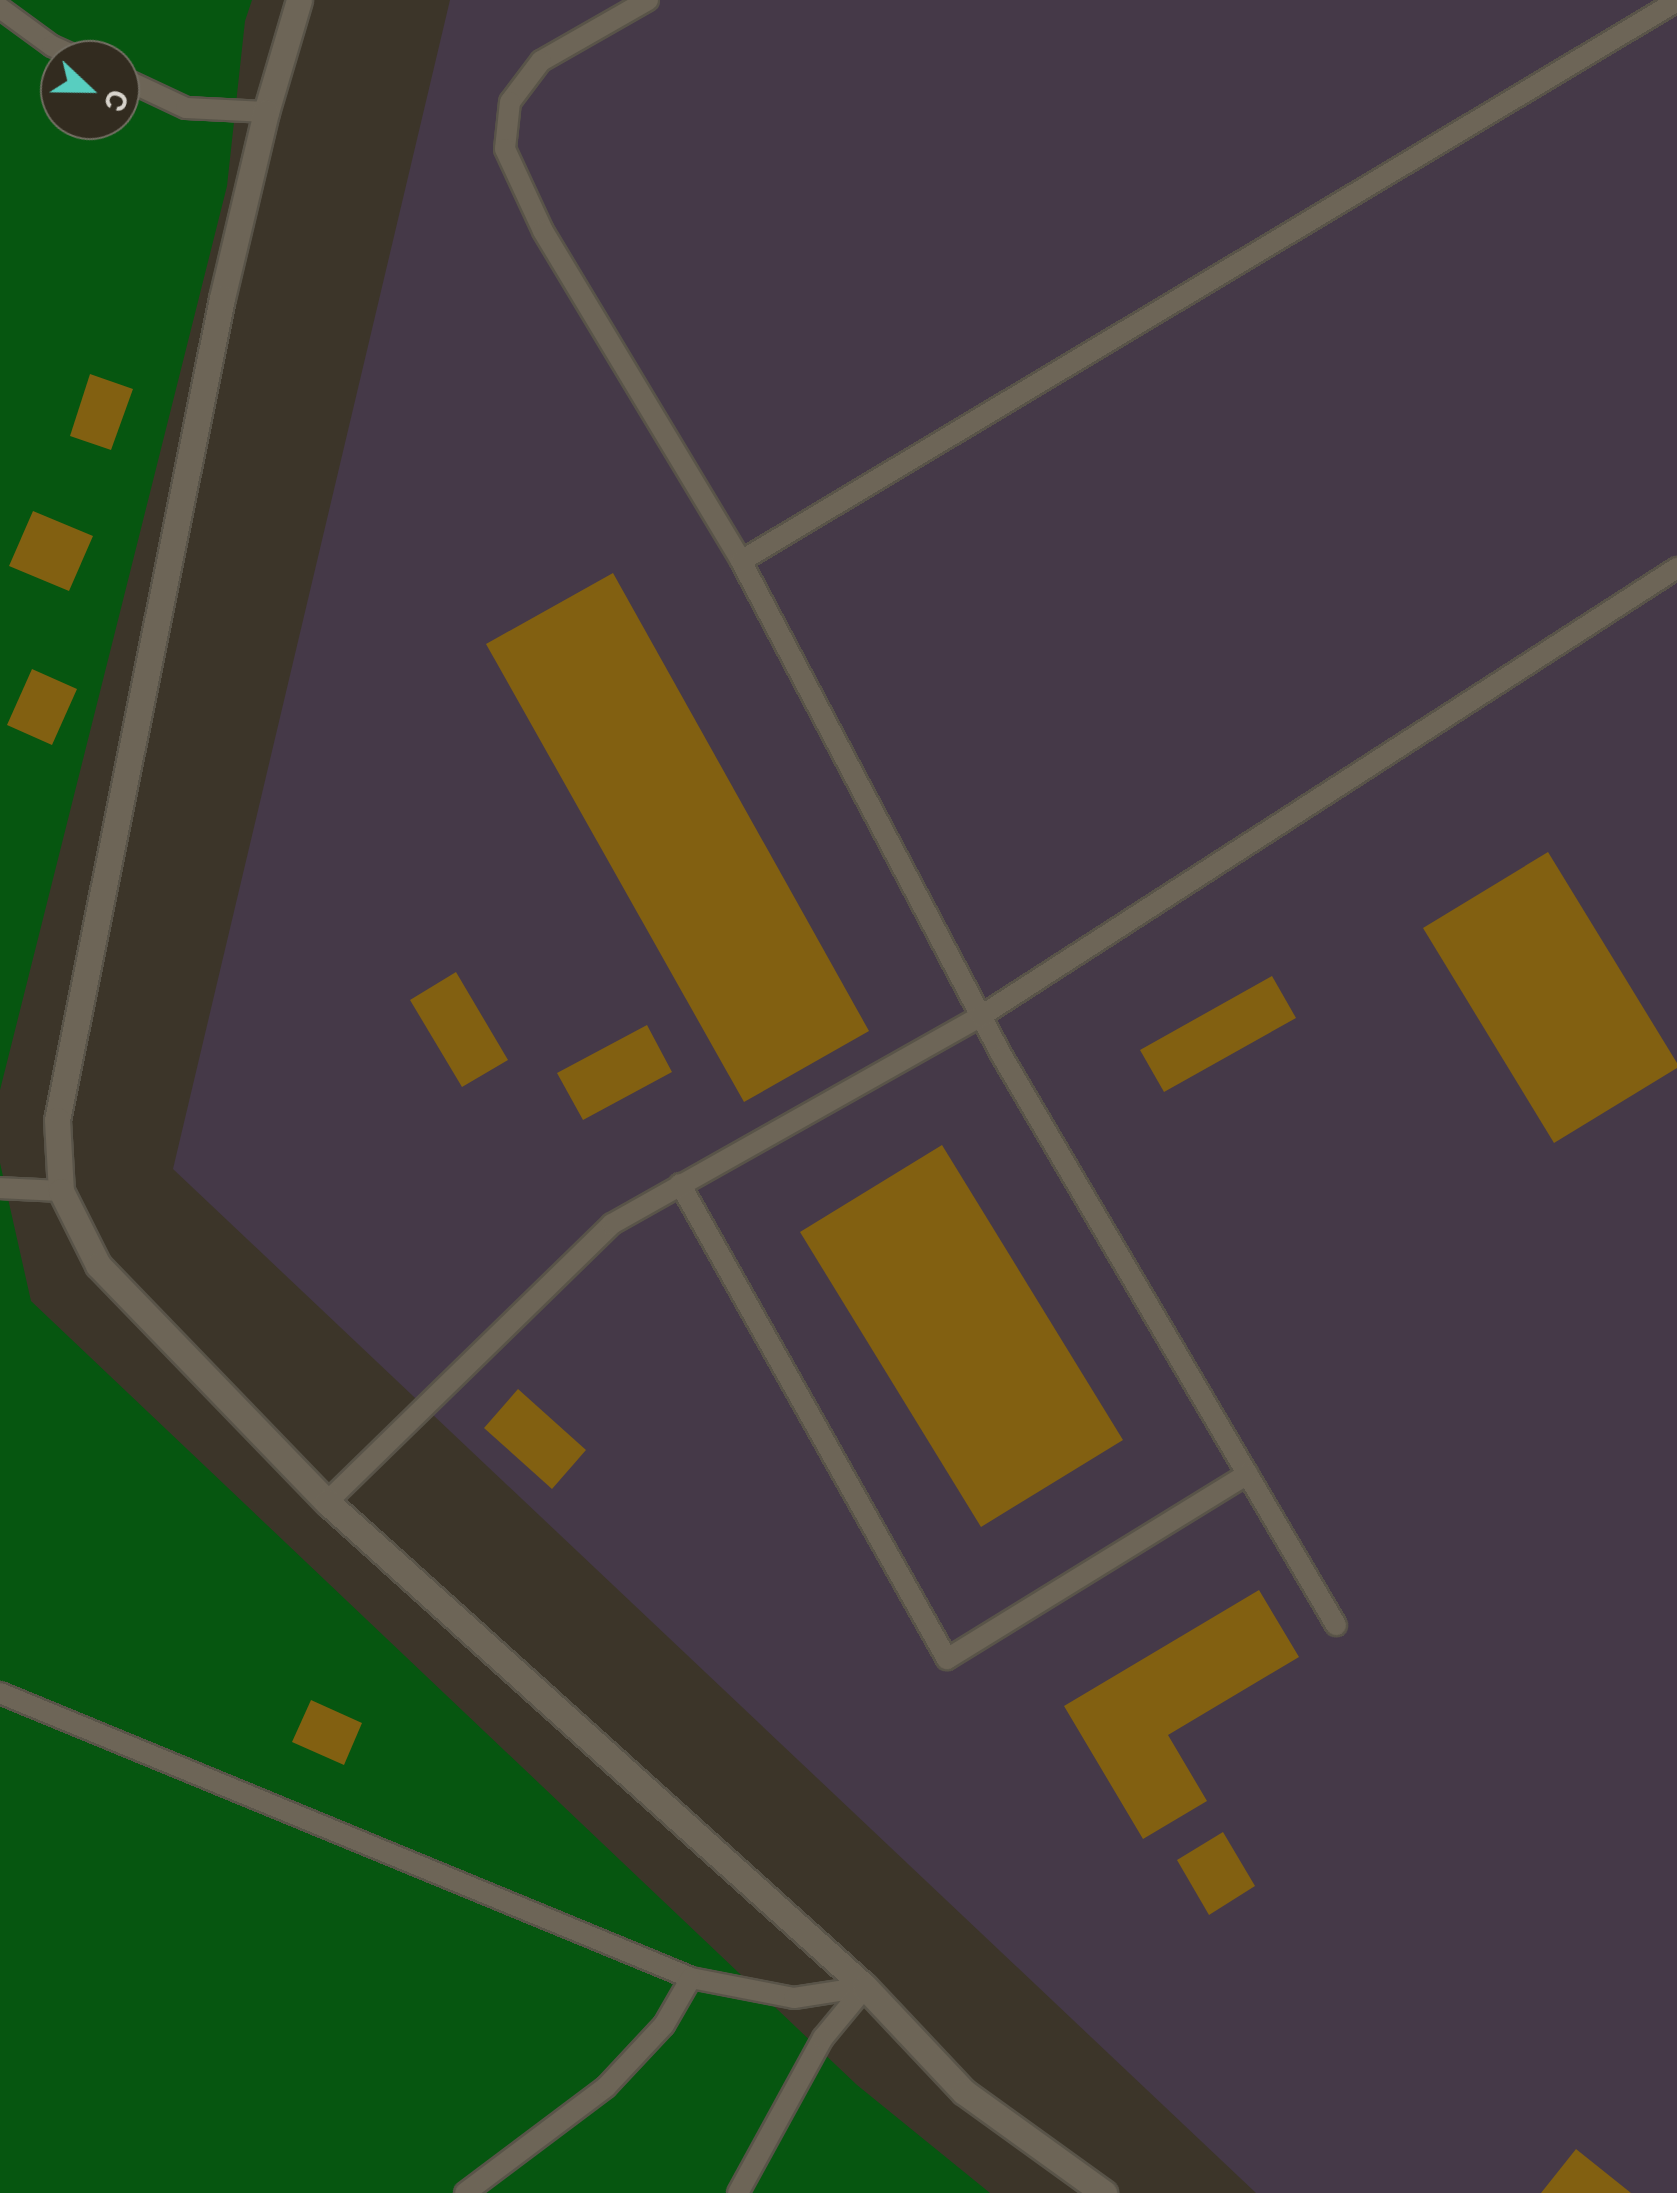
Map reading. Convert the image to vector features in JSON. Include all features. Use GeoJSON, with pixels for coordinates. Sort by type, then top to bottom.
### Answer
{"type":"FeatureCollection","features":[{"type":"Feature","properties":{"kind":"street"},"geometry":{"type":"LineString","coordinates":[[299,0],[266,112],[222,298],[57,1120],[60,1191],[98,1265],[327,1502],[864,1987],[964,2092],[1104,2193]]}},
{"type":"Feature","properties":{"kind":"lane"},"geometry":{"type":"LineString","coordinates":[[648,0],[541,61],[510,102],[505,150],[544,231],[741,561],[982,1016],[1336,1626]]}},
{"type":"Feature","properties":{"kind":"lane"},"geometry":{"type":"LineString","coordinates":[[741,561],[1677,2]]}},
{"type":"Feature","properties":{"kind":"lane"},"geometry":{"type":"LineString","coordinates":[[0,8],[44,40]]}},
{"type":"Feature","properties":{"kind":"lane"},"geometry":{"type":"LineString","coordinates":[[140,86],[186,108],[266,112]]}},
{"type":"Feature","properties":{"kind":"lane"},"geometry":{"type":"LineString","coordinates":[[327,1502],[612,1224],[982,1016],[1677,568]]}},
{"type":"Feature","properties":{"kind":"lane"},"geometry":{"type":"LineString","coordinates":[[680,1184],[947,1659],[1248,1474]]}},
{"type":"Feature","properties":{"kind":"lane"},"geometry":{"type":"LineString","coordinates":[[0,1188],[60,1191]]}},
{"type":"Feature","properties":{"kind":"lane"},"geometry":{"type":"LineString","coordinates":[[0,1693],[691,1978],[794,1998],[864,1987]]}},
{"type":"Feature","properties":{"kind":"lane"},"geometry":{"type":"LineString","coordinates":[[465,2193],[606,2087],[664,2025],[691,1978]]}},
{"type":"Feature","properties":{"kind":"lane"},"geometry":{"type":"LineString","coordinates":[[738,2193],[823,2038],[864,1987]]}},
{"type":"Feature","properties":{"kind":"shaded area"},"geometry":{"type":"Polygon","coordinates":[[[450,0],[1677,0],[1677,2193],[1256,2193],[173,1169],[450,0]]]}},
{"type":"Feature","properties":{"kind":"green space"},"geometry":{"type":"Polygon","coordinates":[[[0,0],[252,0],[245,21],[227,186],[0,1090],[0,0]]]}},
{"type":"Feature","properties":{"kind":"green space"},"geometry":{"type":"Polygon","coordinates":[[[0,1163],[31,1301],[857,2085],[990,2193],[0,2193],[0,1163]]]}},
{"type":"Feature","properties":{"kind":"building"},"geometry":{"type":"Polygon","coordinates":[[[90,374],[133,389],[111,450],[70,436],[90,374]]]}},
{"type":"Feature","properties":{"kind":"building"},"geometry":{"type":"Polygon","coordinates":[[[33,511],[93,536],[69,591],[9,566],[33,511]]]}},
{"type":"Feature","properties":{"kind":"building"},"geometry":{"type":"Polygon","coordinates":[[[613,573],[869,1031],[744,1102],[486,644],[613,573]]]}},
{"type":"Feature","properties":{"kind":"building"},"geometry":{"type":"Polygon","coordinates":[[[32,669],[77,689],[52,745],[7,725],[32,669]]]}},
{"type":"Feature","properties":{"kind":"building"},"geometry":{"type":"Polygon","coordinates":[[[1548,852],[1677,1063],[1677,1068],[1554,1143],[1423,928],[1548,852]]]}},
{"type":"Feature","properties":{"kind":"building"},"geometry":{"type":"Polygon","coordinates":[[[456,972],[508,1060],[462,1087],[410,1000],[456,972]]]}},
{"type":"Feature","properties":{"kind":"building"},"geometry":{"type":"Polygon","coordinates":[[[1272,976],[1296,1018],[1164,1092],[1140,1050],[1272,976]]]}},
{"type":"Feature","properties":{"kind":"building"},"geometry":{"type":"Polygon","coordinates":[[[647,1025],[672,1072],[583,1120],[557,1073],[647,1025]]]}},
{"type":"Feature","properties":{"kind":"building"},"geometry":{"type":"Polygon","coordinates":[[[942,1145],[1123,1440],[981,1527],[800,1232],[942,1145]]]}},
{"type":"Feature","properties":{"kind":"building"},"geometry":{"type":"Polygon","coordinates":[[[518,1389],[586,1450],[552,1489],[484,1428],[518,1389]]]}},
{"type":"Feature","properties":{"kind":"building"},"geometry":{"type":"Polygon","coordinates":[[[1259,1590],[1299,1657],[1168,1735],[1207,1801],[1143,1839],[1064,1706],[1259,1590]]]}},
{"type":"Feature","properties":{"kind":"building"},"geometry":{"type":"Polygon","coordinates":[[[311,1700],[362,1723],[344,1765],[292,1742],[311,1700]]]}},
{"type":"Feature","properties":{"kind":"building"},"geometry":{"type":"Polygon","coordinates":[[[1223,1832],[1255,1886],[1209,1915],[1177,1860],[1223,1832]]]}},
{"type":"Feature","properties":{"kind":"building"},"geometry":{"type":"Polygon","coordinates":[[[1576,2149],[1631,2193],[1541,2193],[1576,2149]]]}}]}
